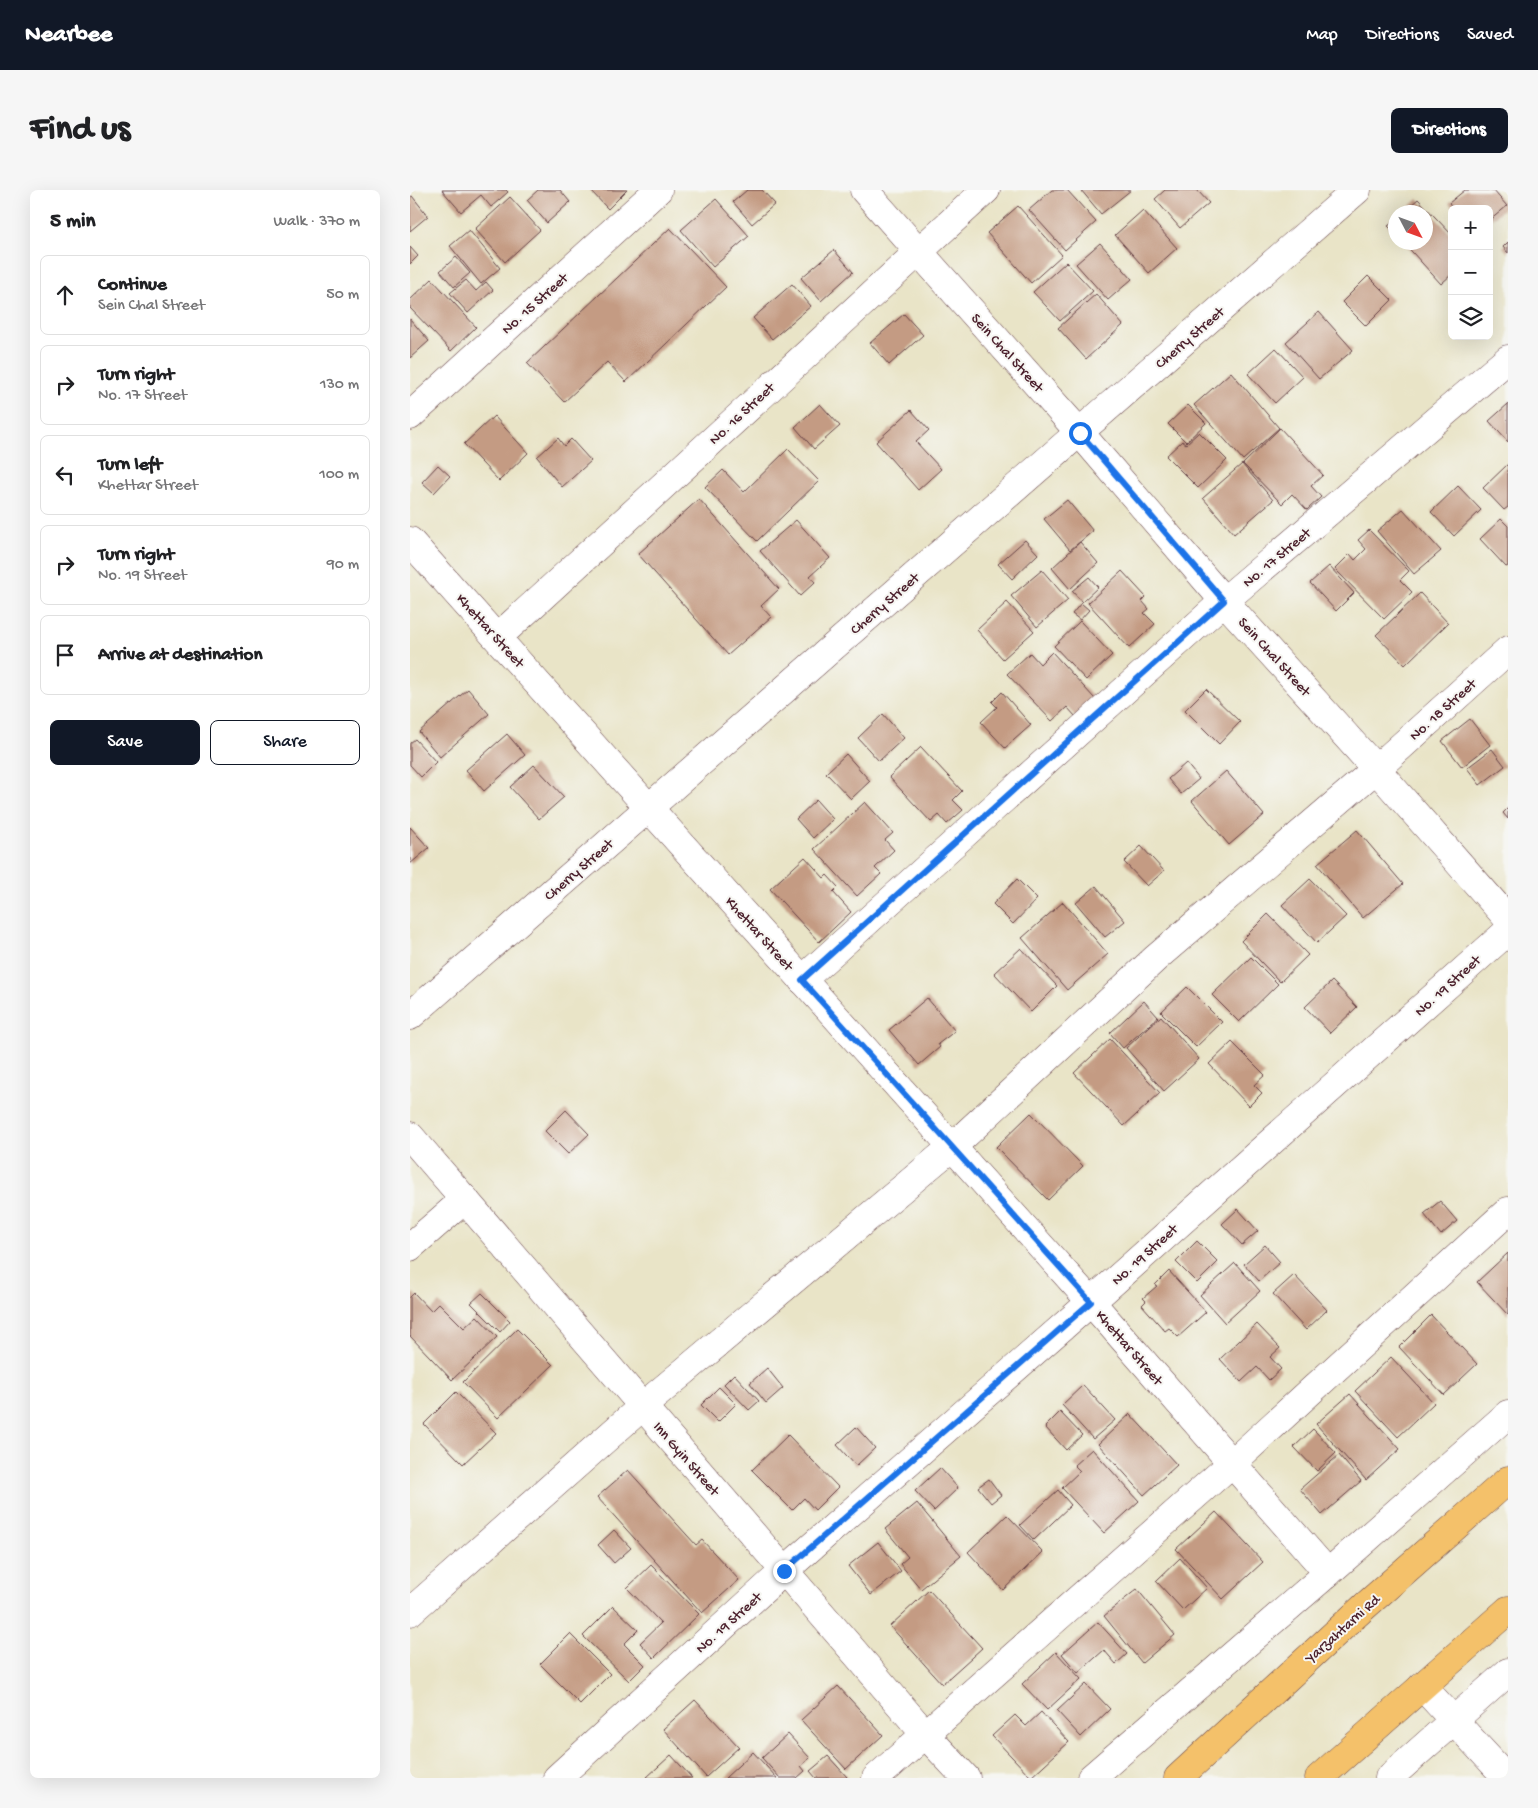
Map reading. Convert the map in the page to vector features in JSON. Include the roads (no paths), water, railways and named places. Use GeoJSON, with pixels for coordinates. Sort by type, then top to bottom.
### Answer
{"type":"FeatureCollection","features":[{"type":"Feature","properties":{"kind":"main road","name":"Yarzahtarni Rd"},"geometry":{"type":"LineString","coordinates":[[1178,1778],[1364,1607],[1508,1480]]}},
{"type":"Feature","properties":{"kind":"main road"},"geometry":{"type":"LineString","coordinates":[[1319,1778],[1508,1610]]}},
{"type":"Feature","properties":{"kind":"street","name":"No. 15 Street"},"geometry":{"type":"LineString","coordinates":[[410,416],[658,190]]}},
{"type":"Feature","properties":{"kind":"street","name":"Sein Chal Street"},"geometry":{"type":"LineString","coordinates":[[864,190],[1080,433],[1224,601],[1376,769],[1508,920]]}},
{"type":"Feature","properties":{"kind":"street","name":"No. 16 Street"},"geometry":{"type":"LineString","coordinates":[[498,637],[986,190]]}},
{"type":"Feature","properties":{"kind":"street","name":"Cherry Street"},"geometry":{"type":"LineString","coordinates":[[410,1016],[1357,190]]}},
{"type":"Feature","properties":{"kind":"street","name":"No. 17 Street"},"geometry":{"type":"LineString","coordinates":[[802,980],[1224,601],[1508,359]]}},
{"type":"Feature","properties":{"kind":"street","name":"Khettar Street"},"geometry":{"type":"LineString","coordinates":[[410,541],[498,637],[648,808],[1091,1302],[1328,1573]]}},
{"type":"Feature","properties":{"kind":"street","name":"No. 18 Street"},"geometry":{"type":"LineString","coordinates":[[410,1612],[643,1406],[952,1147],[1156,958],[1376,769],[1508,650]]}},
{"type":"Feature","properties":{"kind":"street","name":"No. 19 Street"},"geometry":{"type":"LineString","coordinates":[[557,1778],[784,1571],[1091,1302],[1508,931]]}},
{"type":"Feature","properties":{"kind":"street","name":"Inn Gyin Street"},"geometry":{"type":"LineString","coordinates":[[410,1136],[925,1734],[966,1778]]}},
{"type":"Feature","properties":{"kind":"street"},"geometry":{"type":"LineString","coordinates":[[410,1247],[465,1199]]}},
{"type":"Feature","properties":{"kind":"street"},"geometry":{"type":"LineString","coordinates":[[876,1778],[1232,1464],[1508,1211]]}},
{"type":"Feature","properties":{"kind":"street"},"geometry":{"type":"LineString","coordinates":[[1091,1778],[1508,1414]]}},
{"type":"Feature","properties":{"kind":"street"},"geometry":{"type":"LineString","coordinates":[[1389,1778],[1508,1672]]}},
{"type":"Feature","properties":{"kind":"street"},"geometry":{"type":"LineString","coordinates":[[1422,1686],[1507,1778]]}}]}
